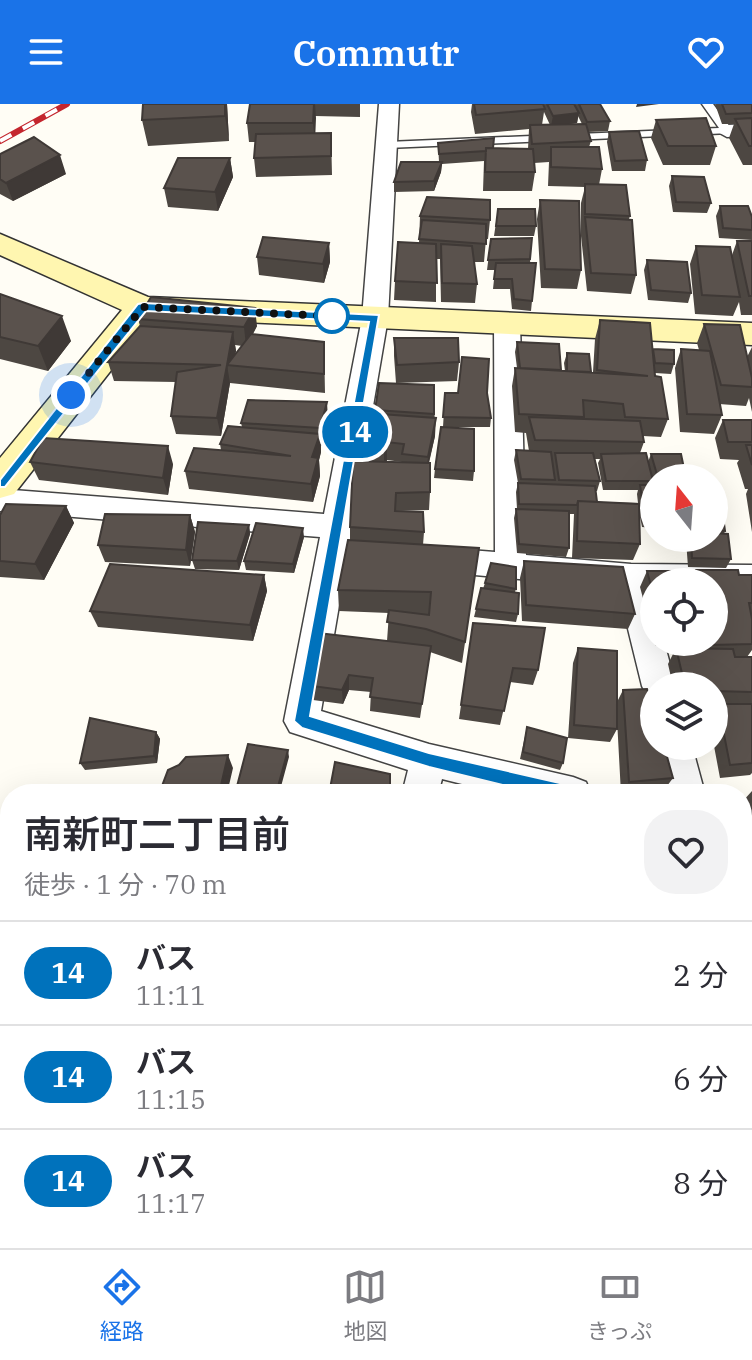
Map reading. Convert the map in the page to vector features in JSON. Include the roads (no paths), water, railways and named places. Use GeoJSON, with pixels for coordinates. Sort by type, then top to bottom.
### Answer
{"type":"FeatureCollection","features":[{"type":"Feature","properties":{"kind":"street"},"geometry":{"type":"LineString","coordinates":[[389,104],[375,318],[345,544],[302,721],[424,777],[485,784]]}},
{"type":"Feature","properties":{"kind":"street"},"geometry":{"type":"LineString","coordinates":[[727,131],[752,130]]}},
{"type":"Feature","properties":{"kind":"street"},"geometry":{"type":"LineString","coordinates":[[0,243],[143,307],[752,334]]}},
{"type":"Feature","properties":{"kind":"street"},"geometry":{"type":"LineString","coordinates":[[0,484],[143,307]]}},
{"type":"Feature","properties":{"kind":"street"},"geometry":{"type":"LineString","coordinates":[[507,323],[511,566]]}},
{"type":"Feature","properties":{"kind":"street"},"geometry":{"type":"LineString","coordinates":[[0,500],[345,544]]}},
{"type":"Feature","properties":{"kind":"street"},"geometry":{"type":"LineString","coordinates":[[408,557],[631,577],[752,578]]}},
{"type":"Feature","properties":{"kind":"street"},"geometry":{"type":"LineString","coordinates":[[631,577],[655,672]]}},
{"type":"Feature","properties":{"kind":"street"},"geometry":{"type":"LineString","coordinates":[[678,760],[684,784]]}},
{"type":"Feature","properties":{"kind":"lane"},"geometry":{"type":"LineString","coordinates":[[707,104],[727,131]]}},
{"type":"Feature","properties":{"kind":"lane"},"geometry":{"type":"LineString","coordinates":[[387,145],[727,131]]}},
{"type":"Feature","properties":{"kind":"railway"},"geometry":{"type":"LineString","coordinates":[[0,141],[67,104]]}}]}
